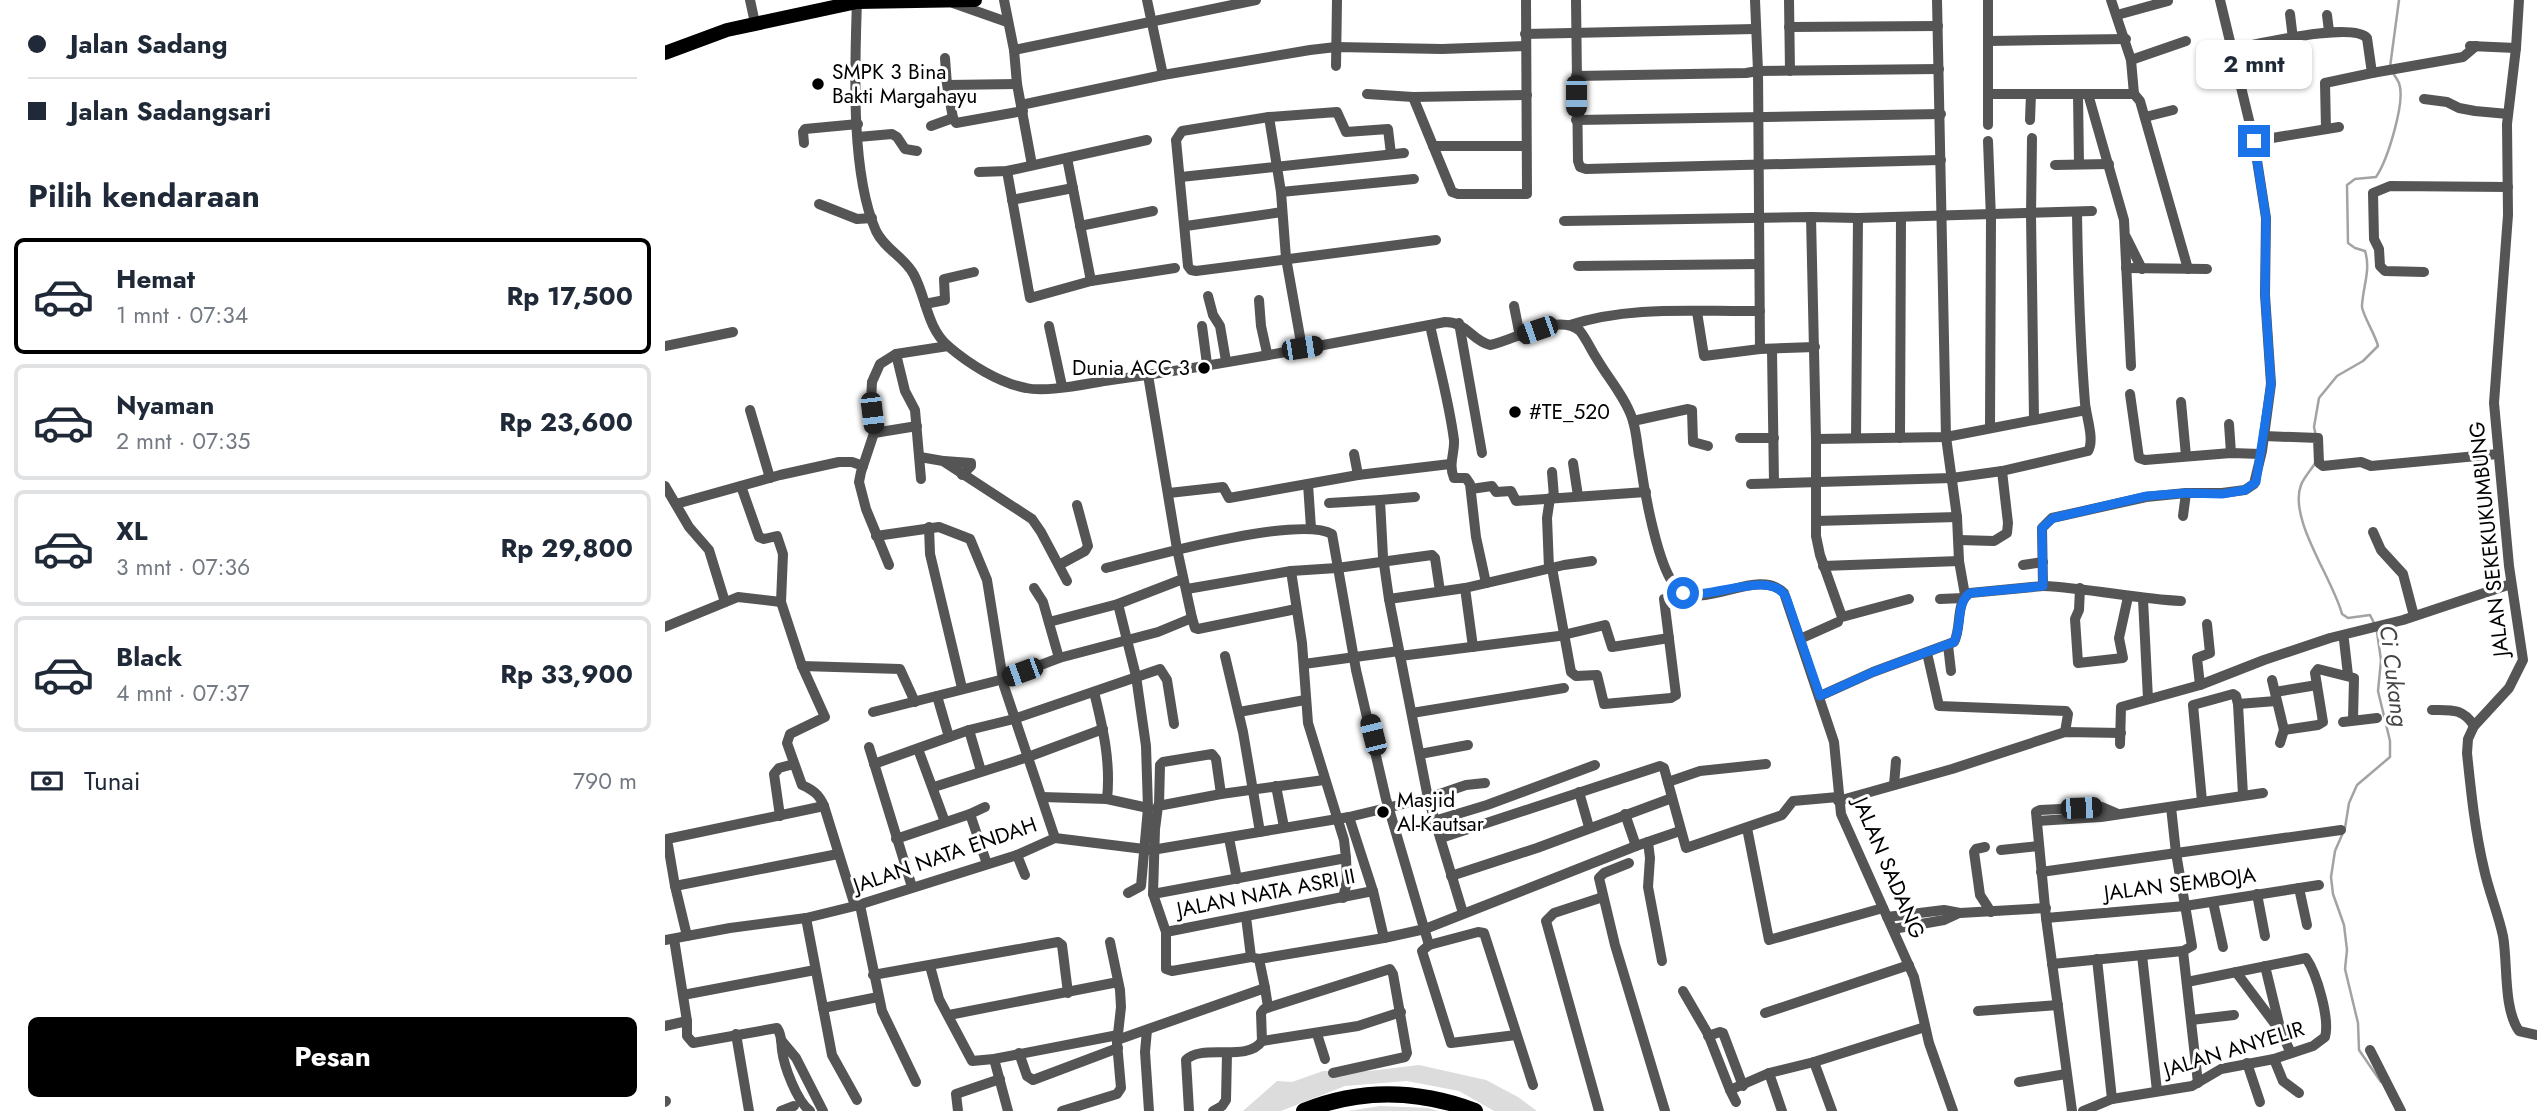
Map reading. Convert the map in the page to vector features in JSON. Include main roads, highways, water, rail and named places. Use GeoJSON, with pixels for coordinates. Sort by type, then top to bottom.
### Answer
{"type":"FeatureCollection","features":[{"type":"Feature","properties":{"kind":"highway"},"geometry":{"type":"LineString","coordinates":[[1304,1111],[1347,1098],[1385,1094],[1427,1097],[1475,1111]]}},
{"type":"Feature","properties":{"kind":"highway"},"geometry":{"type":"LineString","coordinates":[[1320,1111],[1361,1101],[1399,1099],[1459,1111]]}},
{"type":"Feature","properties":{"kind":"main road"},"geometry":{"type":"LineString","coordinates":[[665,53],[719,32],[857,1],[975,0]]}},
{"type":"Feature","properties":{"kind":"waterway","name":"Ci Cukang"},"geometry":{"type":"LineString","coordinates":[[2390,67],[2399,0]]}},
{"type":"Feature","properties":{"kind":"waterway","name":"Ci Cukang"},"geometry":{"type":"LineString","coordinates":[[2316,436],[2314,427],[2319,398],[2337,376],[2363,361],[2378,346],[2362,309],[2367,271],[2365,251],[2348,243],[2347,185],[2355,179],[2376,177],[2385,158],[2400,103],[2399,83],[2393,73]]}},
{"type":"Feature","properties":{"kind":"waterway","name":"Ci Cukang"},"geometry":{"type":"LineString","coordinates":[[2316,462],[2301,485],[2299,499],[2306,532],[2342,614],[2348,618],[2370,615],[2375,625]]}},
{"type":"Feature","properties":{"kind":"waterway","name":"Ci Cukang"},"geometry":{"type":"LineString","coordinates":[[2377,632],[2381,660],[2378,691],[2390,741],[2390,757],[2357,785],[2349,803],[2345,828],[2335,851],[2331,877],[2333,894],[2344,925],[2347,950],[2345,969],[2358,1023],[2359,1050],[2381,1082]]}},
{"type":"Feature","properties":{"kind":"place","name":"SMPK 3 Bina Bakti Margahayu"},"geometry":{"type":"Point","coordinates":[818,84]}},
{"type":"Feature","properties":{"kind":"place","name":"Dunia ACC 3"},"geometry":{"type":"Point","coordinates":[1204,368]}},
{"type":"Feature","properties":{"kind":"place","name":"#TE_520"},"geometry":{"type":"Point","coordinates":[1515,412]}},
{"type":"Feature","properties":{"kind":"place","name":"Masjid Al-Kautsar"},"geometry":{"type":"Point","coordinates":[1383,812]}}]}
